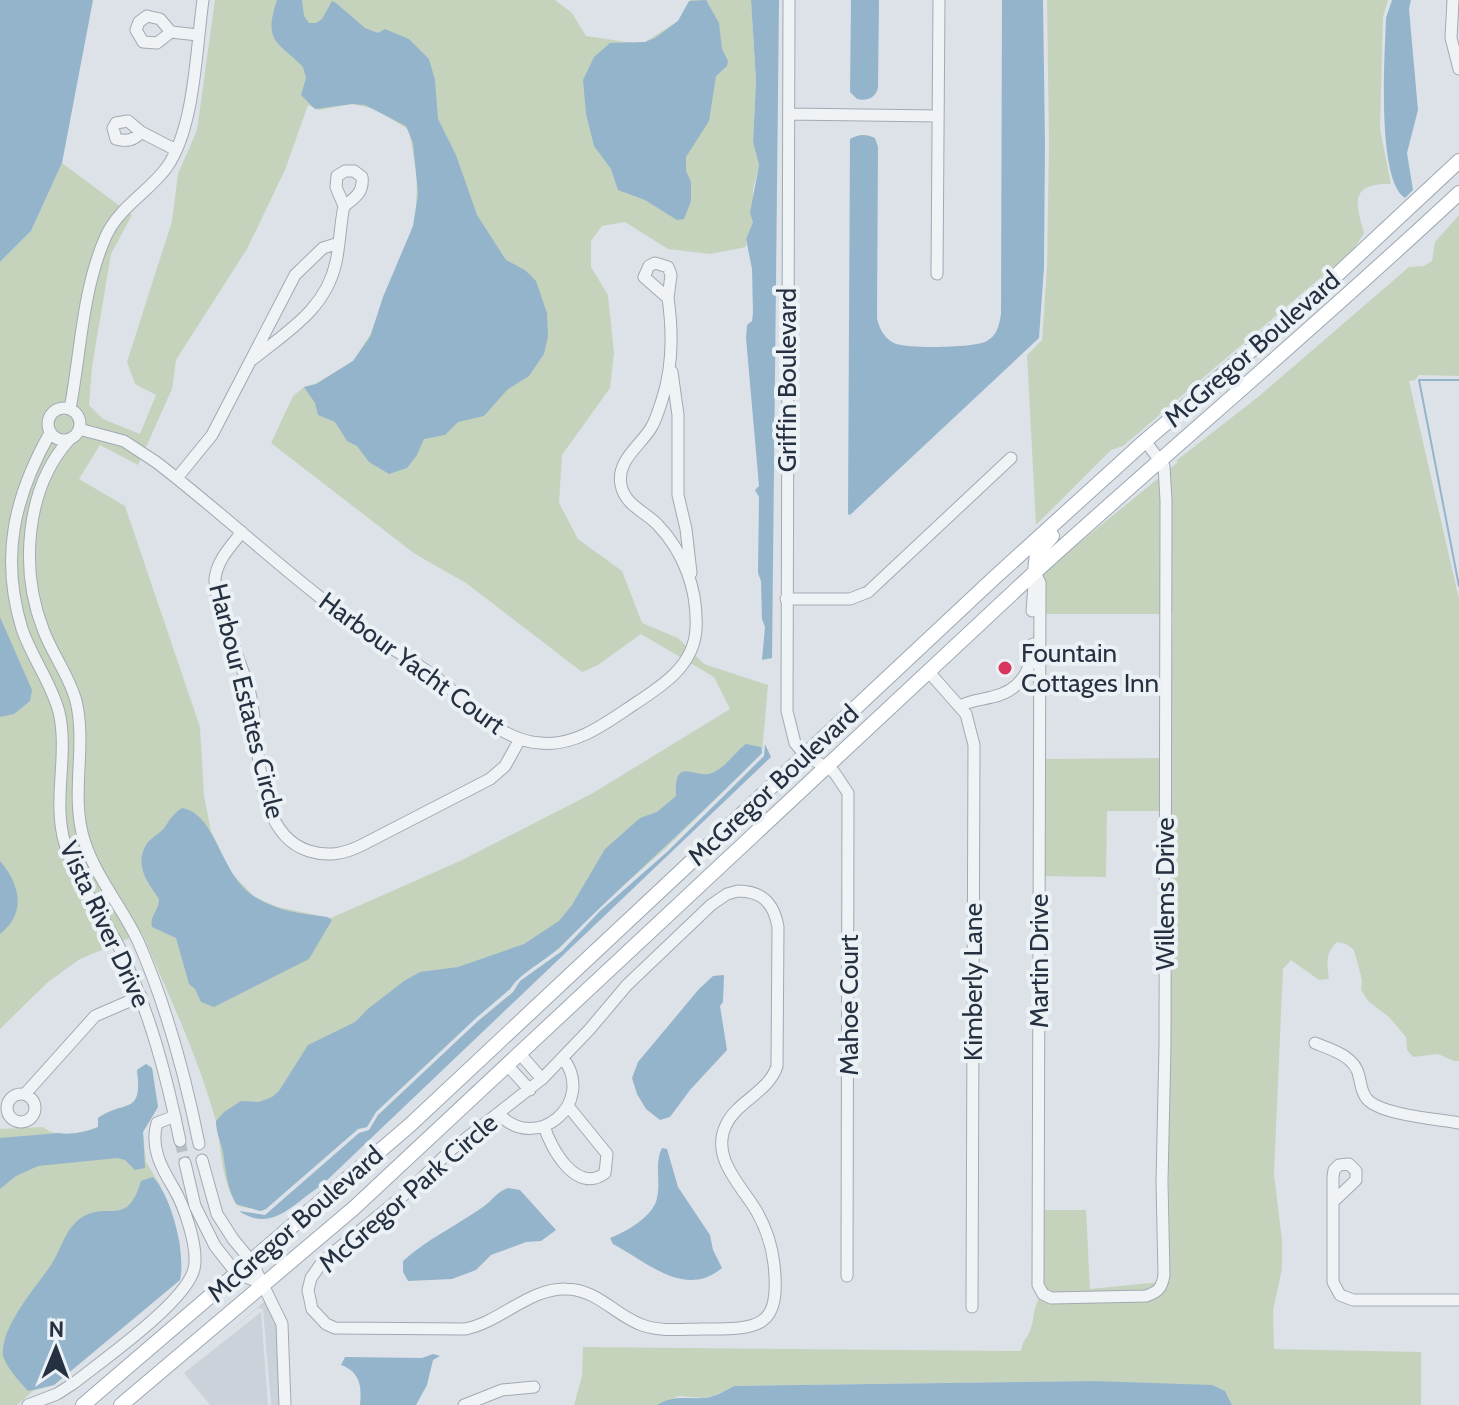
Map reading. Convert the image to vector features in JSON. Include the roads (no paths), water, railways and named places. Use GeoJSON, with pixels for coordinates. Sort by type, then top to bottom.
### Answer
{"type":"FeatureCollection","features":[{"type":"Feature","properties":{"kind":"main road","name":"McGregor Boulevard"},"geometry":{"type":"LineString","coordinates":[[83,1405],[410,1125],[1097,485],[1311,299],[1459,161]]}},
{"type":"Feature","properties":{"kind":"main road","name":"McGregor Boulevard"},"geometry":{"type":"LineString","coordinates":[[121,1405],[354,1208],[1035,572],[1345,300],[1459,193]]}},
{"type":"Feature","properties":{"kind":"main road"},"geometry":{"type":"LineString","coordinates":[[1035,572],[1034,562],[1040,548],[1091,497],[1097,485]]}},
{"type":"Feature","properties":{"kind":"street"},"geometry":{"type":"LineString","coordinates":[[70,409],[88,293],[100,251],[119,215],[159,176],[176,150],[188,114],[203,0]]}},
{"type":"Feature","properties":{"kind":"street","name":"Griffin Boulevard"},"geometry":{"type":"LineString","coordinates":[[789,0],[787,711],[795,743],[805,755]]}},
{"type":"Feature","properties":{"kind":"street"},"geometry":{"type":"LineString","coordinates":[[937,274],[939,0]]}},
{"type":"Feature","properties":{"kind":"street"},"geometry":{"type":"LineString","coordinates":[[1453,0],[1451,40],[1459,69]]}},
{"type":"Feature","properties":{"kind":"street"},"geometry":{"type":"LineString","coordinates":[[171,32],[198,35]]}},
{"type":"Feature","properties":{"kind":"street"},"geometry":{"type":"LineString","coordinates":[[789,114],[938,116]]}},
{"type":"Feature","properties":{"kind":"street"},"geometry":{"type":"LineString","coordinates":[[141,132],[176,150]]}},
{"type":"Feature","properties":{"kind":"street"},"geometry":{"type":"LineString","coordinates":[[252,360],[307,316],[321,300],[334,271],[344,206]]}},
{"type":"Feature","properties":{"kind":"street"},"geometry":{"type":"LineString","coordinates":[[177,478],[212,435],[295,275],[323,248],[339,243]]}},
{"type":"Feature","properties":{"kind":"street","name":"Harbour Yacht Court"},"geometry":{"type":"LineString","coordinates":[[79,429],[124,441],[177,478],[357,626],[433,675],[502,731],[520,739],[550,744],[592,732],[674,676],[691,651],[696,630],[686,529],[678,495],[678,415],[671,363],[668,298]]}},
{"type":"Feature","properties":{"kind":"street","name":"Harbour Yacht Court"},"geometry":{"type":"LineString","coordinates":[[671,363],[653,425],[624,462],[621,484],[631,504],[667,535],[691,577]]}},
{"type":"Feature","properties":{"kind":"street"},"geometry":{"type":"LineString","coordinates":[[61,408],[70,409],[79,420],[79,429],[69,440],[58,440],[50,433],[47,422],[52,413],[61,408]]}},
{"type":"Feature","properties":{"kind":"street","name":"Vista River Drive"},"geometry":{"type":"LineString","coordinates":[[50,433],[26,479],[3,567],[22,629],[50,686],[59,713],[60,818],[64,842],[74,869],[121,949],[141,996],[161,1051],[180,1141]]}},
{"type":"Feature","properties":{"kind":"street","name":"Vista River Drive"},"geometry":{"type":"LineString","coordinates":[[69,440],[54,462],[38,500],[30,536],[28,565],[31,591],[43,630],[70,684],[78,712],[81,739],[79,801],[83,838],[91,858],[126,918],[156,983],[183,1067],[199,1144]]}},
{"type":"Feature","properties":{"kind":"street"},"geometry":{"type":"LineString","coordinates":[[1145,441],[1161,459]]}},
{"type":"Feature","properties":{"kind":"street"},"geometry":{"type":"LineString","coordinates":[[786,599],[850,599],[868,592],[1011,458]]}},
{"type":"Feature","properties":{"kind":"street","name":"Willems Drive"},"geometry":{"type":"LineString","coordinates":[[1098,1298],[1146,1296],[1157,1292],[1163,1285],[1164,1275],[1166,501],[1165,470],[1161,459]]}},
{"type":"Feature","properties":{"kind":"street","name":"Harbour Estates Circle"},"geometry":{"type":"LineString","coordinates":[[242,532],[218,565],[215,585],[251,697],[269,813],[279,830],[296,846],[326,855],[343,853],[362,845],[490,779],[505,766],[520,739]]}},
{"type":"Feature","properties":{"kind":"street"},"geometry":{"type":"LineString","coordinates":[[3,567],[28,565]]}},
{"type":"Feature","properties":{"kind":"street"},"geometry":{"type":"LineString","coordinates":[[960,706],[1007,692],[1026,676],[1032,657],[1032,587],[1035,572]]}},
{"type":"Feature","properties":{"kind":"street","name":"Martin Drive"},"geometry":{"type":"LineString","coordinates":[[1035,572],[1040,583],[1037,1276],[1043,1294],[1051,1298],[1098,1298]]}},
{"type":"Feature","properties":{"kind":"street","name":"Kimberly Lane"},"geometry":{"type":"LineString","coordinates":[[928,671],[960,706],[970,724],[975,754],[972,1307]]}},
{"type":"Feature","properties":{"kind":"street","name":"Mahoe Court"},"geometry":{"type":"LineString","coordinates":[[805,755],[834,772],[848,793],[847,1276]]}},
{"type":"Feature","properties":{"kind":"street","name":"McGregor Park Circle"},"geometry":{"type":"LineString","coordinates":[[738,891],[748,891],[758,893],[771,906],[778,927],[777,1066],[768,1082],[730,1118],[722,1145],[726,1165],[756,1210],[772,1252],[776,1294],[770,1315],[762,1322],[743,1329],[651,1328],[584,1292],[564,1289],[543,1293],[484,1324],[465,1329],[345,1330],[317,1318],[308,1290],[311,1278],[323,1261],[410,1190],[451,1150],[542,1079],[627,985],[719,899],[738,891]]}},
{"type":"Feature","properties":{"kind":"street"},"geometry":{"type":"LineString","coordinates":[[25,1094],[95,1016],[141,996]]}},
{"type":"Feature","properties":{"kind":"street"},"geometry":{"type":"LineString","coordinates":[[1315,1043],[1352,1061],[1358,1071],[1363,1093],[1372,1104],[1459,1123]]}},
{"type":"Feature","properties":{"kind":"street"},"geometry":{"type":"LineString","coordinates":[[520,1054],[542,1079]]}},
{"type":"Feature","properties":{"kind":"street"},"geometry":{"type":"LineString","coordinates":[[499,1114],[515,1127],[531,1129],[544,1126],[558,1117],[568,1106],[574,1084],[571,1069],[563,1058]]}},
{"type":"Feature","properties":{"kind":"street"},"geometry":{"type":"LineString","coordinates":[[508,1066],[530,1090]]}},
{"type":"Feature","properties":{"kind":"street"},"geometry":{"type":"LineString","coordinates":[[544,1126],[554,1150],[576,1175],[593,1180],[605,1173],[607,1154],[568,1106]]}},
{"type":"Feature","properties":{"kind":"street"},"geometry":{"type":"LineString","coordinates":[[28,1405],[57,1394],[74,1383],[172,1303],[190,1280],[195,1262],[193,1241],[176,1193],[160,1165],[155,1145],[157,1123],[175,1116]]}},
{"type":"Feature","properties":{"kind":"street"},"geometry":{"type":"LineString","coordinates":[[202,1160],[217,1214],[252,1262],[282,1324],[285,1405]]}},
{"type":"Feature","properties":{"kind":"street"},"geometry":{"type":"LineString","coordinates":[[185,1163],[199,1217],[215,1246],[237,1274],[263,1283]]}},
{"type":"Feature","properties":{"kind":"street"},"geometry":{"type":"LineString","coordinates":[[1334,1201],[1333,1282],[1340,1295],[1353,1300],[1459,1300]]}},
{"type":"Feature","properties":{"kind":"street"},"geometry":{"type":"LineString","coordinates":[[464,1405],[502,1390],[534,1387]]}},
{"type":"Feature","properties":{"kind":"water"},"geometry":{"type":"Polygon","coordinates":[[[0,0],[93,0],[62,163],[31,231],[0,262],[0,0]]]}},
{"type":"Feature","properties":{"kind":"water"},"geometry":{"type":"Polygon","coordinates":[[[277,0],[302,0],[304,16],[309,23],[322,19],[332,1],[365,28],[378,33],[385,29],[409,39],[429,59],[435,80],[438,119],[456,155],[477,215],[506,260],[525,270],[536,281],[547,313],[548,336],[544,354],[529,376],[507,390],[484,416],[458,422],[445,435],[424,439],[407,468],[389,474],[369,462],[357,446],[347,441],[335,422],[318,415],[315,403],[304,387],[316,384],[353,361],[370,337],[413,226],[418,194],[413,143],[406,126],[365,105],[315,109],[301,95],[306,78],[303,67],[275,40],[272,33],[277,0]]]}},
{"type":"Feature","properties":{"kind":"water"},"geometry":{"type":"Polygon","coordinates":[[[706,0],[719,23],[722,49],[728,61],[716,76],[709,121],[686,157],[691,201],[684,219],[677,220],[645,200],[618,190],[611,169],[594,146],[586,114],[583,80],[594,57],[610,43],[645,42],[655,38],[678,21],[689,1],[706,0]]]}},
{"type":"Feature","properties":{"kind":"water"},"geometry":{"type":"Polygon","coordinates":[[[751,0],[779,0],[772,658],[762,660],[765,627],[758,573],[759,497],[755,490],[759,486],[746,338],[747,325],[752,321],[753,313],[752,269],[746,239],[753,222],[750,213],[759,165],[753,142],[756,81],[751,0]]]}},
{"type":"Feature","properties":{"kind":"water"},"geometry":{"type":"Polygon","coordinates":[[[851,0],[879,0],[878,88],[875,95],[867,99],[857,99],[850,92],[851,0]]]}},
{"type":"Feature","properties":{"kind":"water"},"geometry":{"type":"Polygon","coordinates":[[[1002,0],[1043,0],[1044,267],[1039,338],[850,515],[850,139],[859,135],[869,136],[875,138],[878,147],[877,318],[882,332],[894,343],[912,346],[956,346],[987,341],[997,330],[1001,314],[1002,0]]]}},
{"type":"Feature","properties":{"kind":"water"},"geometry":{"type":"Polygon","coordinates":[[[1392,0],[1411,0],[1409,9],[1418,110],[1407,153],[1413,190],[1405,198],[1396,186],[1390,167],[1384,114],[1386,18],[1392,0]]]}},
{"type":"Feature","properties":{"kind":"water"},"geometry":{"type":"Polygon","coordinates":[[[0,617],[32,690],[30,701],[14,714],[0,717],[0,617]]]}},
{"type":"Feature","properties":{"kind":"water"},"geometry":{"type":"Polygon","coordinates":[[[746,744],[761,747],[762,753],[562,945],[521,977],[376,1112],[367,1127],[358,1129],[266,1209],[260,1211],[236,1204],[216,1125],[224,1112],[241,1101],[259,1102],[272,1097],[308,1045],[355,1022],[404,981],[420,972],[458,967],[524,944],[559,921],[605,849],[640,818],[657,812],[676,796],[676,783],[682,772],[712,773],[746,744]]]}},
{"type":"Feature","properties":{"kind":"water"},"geometry":{"type":"Polygon","coordinates":[[[765,744],[771,757],[322,1185],[273,1217],[262,1219],[239,1211],[265,1215],[359,1133],[369,1130],[378,1115],[513,992],[520,981],[562,951],[600,911],[668,851],[764,756],[765,744]]]}},
{"type":"Feature","properties":{"kind":"water"},"geometry":{"type":"Polygon","coordinates":[[[182,808],[203,821],[233,874],[255,897],[281,909],[332,920],[309,959],[214,1007],[201,1002],[189,984],[176,938],[152,927],[159,899],[142,867],[146,845],[182,808]]]}},
{"type":"Feature","properties":{"kind":"water"},"geometry":{"type":"Polygon","coordinates":[[[0,861],[12,879],[18,898],[14,917],[0,934],[0,861]]]}},
{"type":"Feature","properties":{"kind":"water"},"geometry":{"type":"Polygon","coordinates":[[[724,975],[723,1002],[720,1006],[727,1050],[670,1117],[660,1120],[646,1109],[637,1094],[632,1078],[638,1062],[699,989],[713,976],[724,975]]]}},
{"type":"Feature","properties":{"kind":"water"},"geometry":{"type":"Polygon","coordinates":[[[146,1064],[152,1068],[158,1107],[143,1132],[145,1168],[135,1170],[125,1160],[118,1158],[38,1166],[16,1176],[0,1189],[0,1138],[84,1132],[98,1127],[98,1118],[134,1101],[138,1085],[137,1070],[146,1064]]]}},
{"type":"Feature","properties":{"kind":"water"},"geometry":{"type":"Polygon","coordinates":[[[662,1148],[667,1149],[678,1187],[710,1235],[722,1268],[708,1277],[680,1279],[666,1274],[613,1244],[610,1238],[638,1222],[655,1205],[658,1160],[662,1148]]]}},
{"type":"Feature","properties":{"kind":"water"},"geometry":{"type":"Polygon","coordinates":[[[153,1177],[166,1198],[176,1226],[181,1255],[180,1280],[54,1385],[28,1391],[10,1370],[3,1356],[13,1320],[76,1222],[97,1212],[122,1210],[135,1196],[141,1181],[153,1177]]]}},
{"type":"Feature","properties":{"kind":"water"},"geometry":{"type":"Polygon","coordinates":[[[508,1188],[520,1190],[556,1230],[541,1241],[526,1242],[491,1255],[476,1270],[452,1279],[408,1281],[403,1272],[403,1261],[508,1188]]]}},
{"type":"Feature","properties":{"kind":"water"},"geometry":{"type":"Polygon","coordinates":[[[433,1354],[440,1356],[433,1360],[427,1385],[416,1405],[360,1405],[358,1380],[341,1365],[345,1357],[422,1358],[433,1354]]]}},
{"type":"Feature","properties":{"kind":"water"},"geometry":{"type":"Polygon","coordinates":[[[1093,1381],[1212,1385],[1225,1391],[1232,1405],[657,1405],[674,1399],[711,1397],[734,1386],[1093,1381]]]}},
{"type":"Feature","properties":{"kind":"waterway"},"geometry":{"type":"LineString","coordinates":[[1459,380],[1419,380],[1459,586]]}},
{"type":"Feature","properties":{"kind":"tunnel"},"geometry":{"type":"LineString","coordinates":[[180,1141],[185,1163]]}},
{"type":"Feature","properties":{"kind":"place","name":"Fountain Cottages Inn"},"geometry":{"type":"Point","coordinates":[1005,668]}}]}
